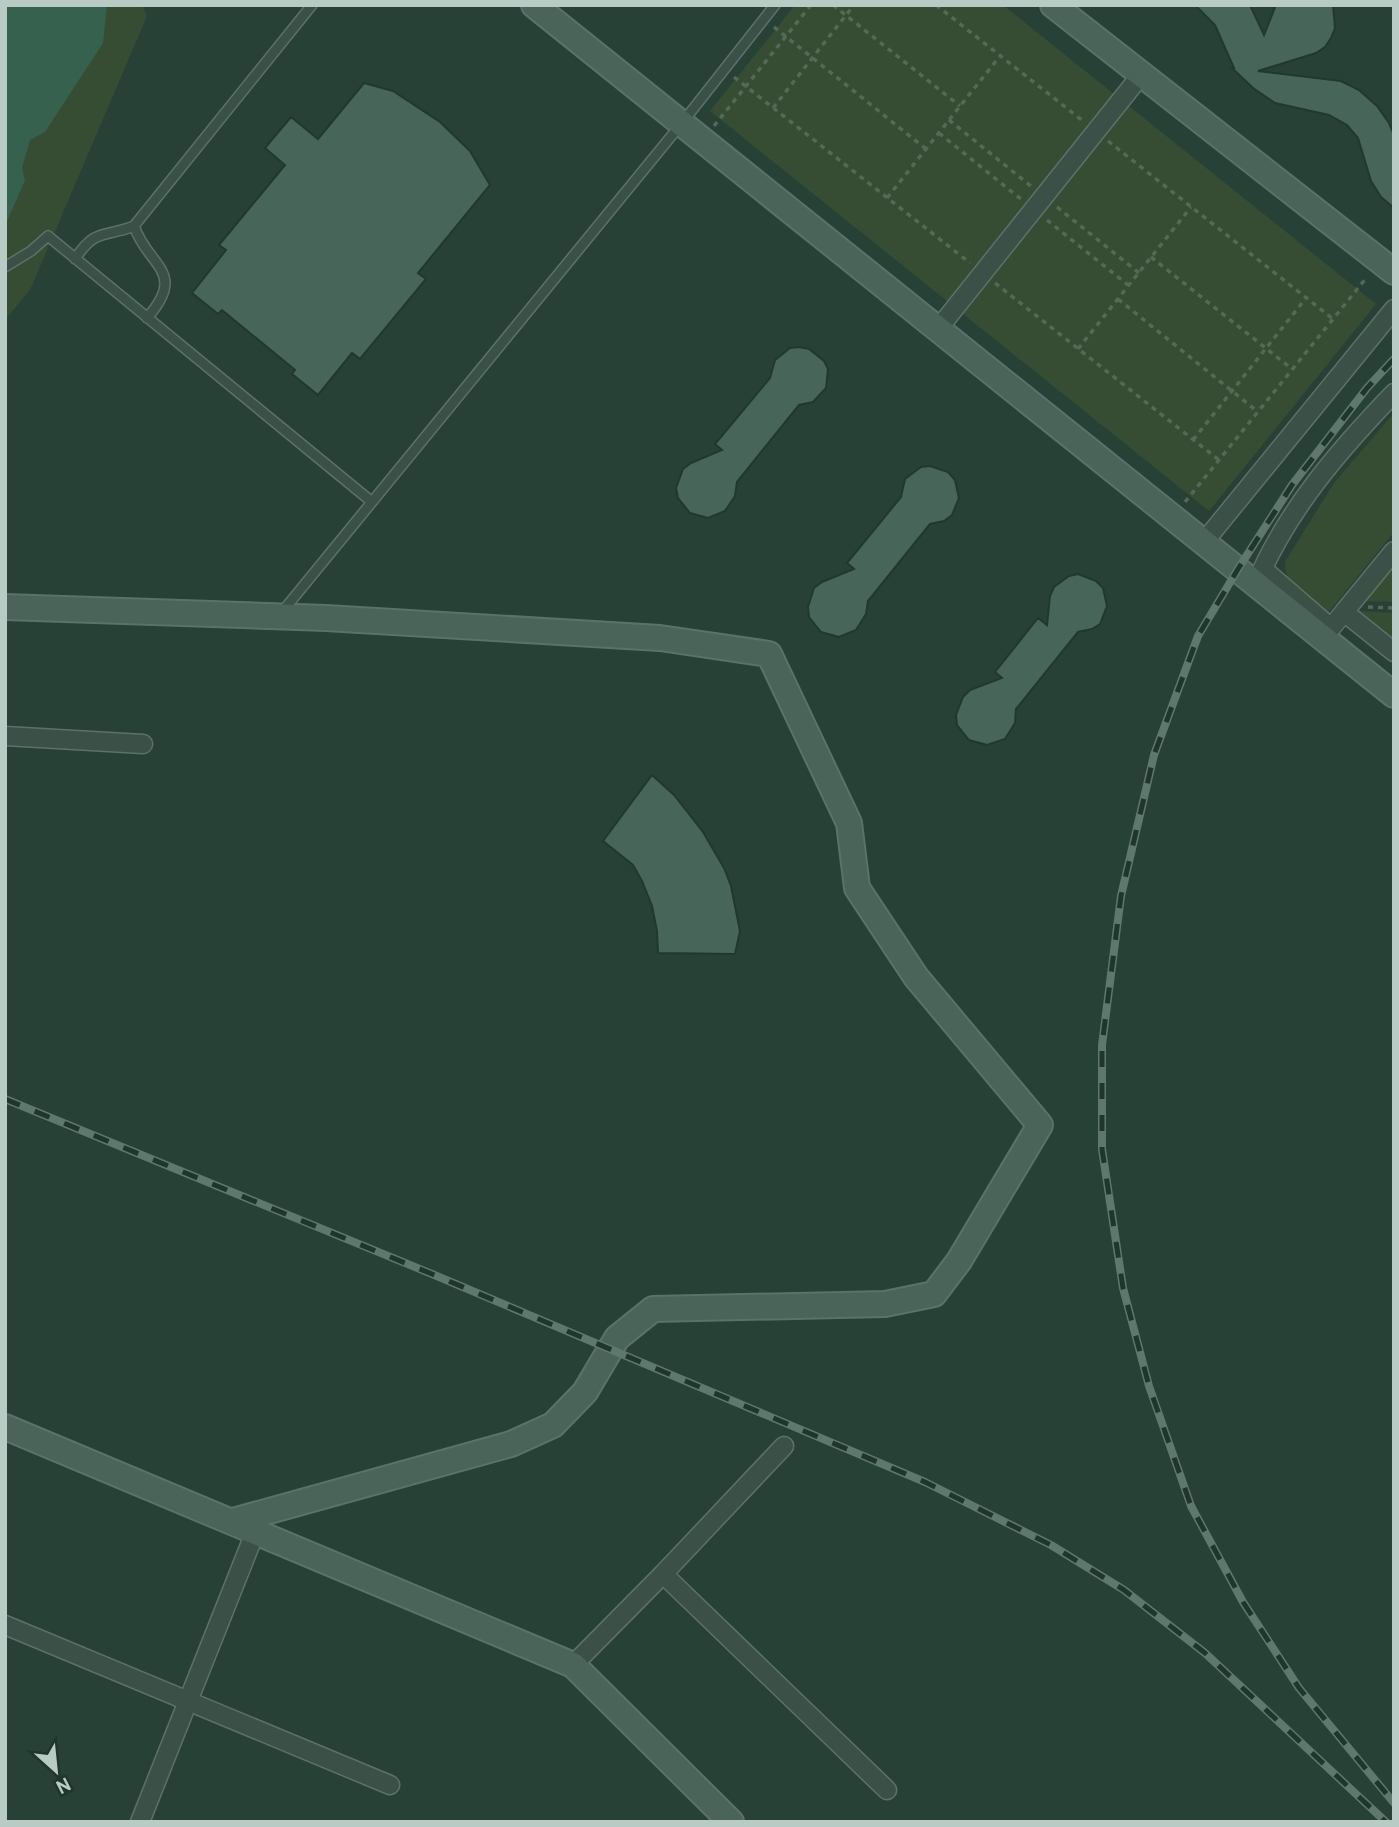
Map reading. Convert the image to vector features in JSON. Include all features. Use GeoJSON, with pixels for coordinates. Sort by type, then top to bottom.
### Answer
{"type":"FeatureCollection","features":[{"type":"Feature","properties":{"kind":"street"},"geometry":{"type":"LineString","coordinates":[[534,5],[1204,541],[1259,576],[1331,628],[1394,551]]}},
{"type":"Feature","properties":{"kind":"street"},"geometry":{"type":"LineString","coordinates":[[1053,5],[1386,267]]}},
{"type":"Feature","properties":{"kind":"street"},"geometry":{"type":"LineString","coordinates":[[938,329],[1141,75]]}},
{"type":"Feature","properties":{"kind":"street"},"geometry":{"type":"LineString","coordinates":[[1204,541],[1394,309]]}},
{"type":"Feature","properties":{"kind":"street"},"geometry":{"type":"LineString","coordinates":[[1259,576],[1268,555],[1313,485],[1394,393]]}},
{"type":"Feature","properties":{"kind":"street"},"geometry":{"type":"LineString","coordinates":[[1259,576],[1394,695]]}},
{"type":"Feature","properties":{"kind":"street"},"geometry":{"type":"LineString","coordinates":[[5,607],[278,616],[660,638],[769,654],[849,823],[857,888],[916,977],[1040,1125],[960,1261],[934,1294],[885,1304],[653,1309],[617,1338],[585,1392],[553,1425],[511,1444],[233,1521]]}},
{"type":"Feature","properties":{"kind":"street"},"geometry":{"type":"LineString","coordinates":[[1344,612],[1394,652]]}},
{"type":"Feature","properties":{"kind":"street"},"geometry":{"type":"LineString","coordinates":[[5,736],[143,744]]}},
{"type":"Feature","properties":{"kind":"street"},"geometry":{"type":"LineString","coordinates":[[5,1427],[573,1665],[731,1822]]}},
{"type":"Feature","properties":{"kind":"street"},"geometry":{"type":"LineString","coordinates":[[573,1665],[784,1446]]}},
{"type":"Feature","properties":{"kind":"street"},"geometry":{"type":"LineString","coordinates":[[139,1822],[256,1530]]}},
{"type":"Feature","properties":{"kind":"street"},"geometry":{"type":"LineString","coordinates":[[663,1574],[887,1790]]}},
{"type":"Feature","properties":{"kind":"street"},"geometry":{"type":"LineString","coordinates":[[5,1625],[390,1785]]}},
{"type":"Feature","properties":{"kind":"lane"},"geometry":{"type":"LineString","coordinates":[[75,259],[84,246],[96,237],[134,226],[312,5]]}},
{"type":"Feature","properties":{"kind":"lane"},"geometry":{"type":"LineString","coordinates":[[278,616],[682,123],[775,5]]}},
{"type":"Feature","properties":{"kind":"lane"},"geometry":{"type":"LineString","coordinates":[[134,226],[137,236],[165,279],[165,293],[147,318]]}},
{"type":"Feature","properties":{"kind":"lane"},"geometry":{"type":"LineString","coordinates":[[5,267],[31,251],[47,236],[372,502]]}},
{"type":"Feature","properties":{"kind":"path"},"geometry":{"type":"LineString","coordinates":[[703,140],[811,5]]}},
{"type":"Feature","properties":{"kind":"path"},"geometry":{"type":"LineString","coordinates":[[833,5],[960,106]]}},
{"type":"Feature","properties":{"kind":"path"},"geometry":{"type":"LineString","coordinates":[[773,108],[854,5]]}},
{"type":"Feature","properties":{"kind":"path"},"geometry":{"type":"LineString","coordinates":[[936,5],[1333,319]]}},
{"type":"Feature","properties":{"kind":"path"},"geometry":{"type":"LineString","coordinates":[[764,20],[926,149]]}},
{"type":"Feature","properties":{"kind":"path"},"geometry":{"type":"LineString","coordinates":[[887,198],[1000,56]]}},
{"type":"Feature","properties":{"kind":"path"},"geometry":{"type":"LineString","coordinates":[[1078,349],[1191,207]]}},
{"type":"Feature","properties":{"kind":"path"},"geometry":{"type":"LineString","coordinates":[[1151,257],[1293,369]]}},
{"type":"Feature","properties":{"kind":"path"},"geometry":{"type":"LineString","coordinates":[[1174,517],[1333,319],[1386,267]]}},
{"type":"Feature","properties":{"kind":"path"},"geometry":{"type":"LineString","coordinates":[[1193,440],[1306,298]]}},
{"type":"Feature","properties":{"kind":"path"},"geometry":{"type":"LineString","coordinates":[[1118,299],[1258,412]]}},
{"type":"Feature","properties":{"kind":"shaded area"},"geometry":{"type":"Polygon","coordinates":[[[5,5],[142,5],[147,16],[30,290],[5,320],[5,5]]]}},
{"type":"Feature","properties":{"kind":"shaded area"},"geometry":{"type":"Polygon","coordinates":[[[5,5],[107,5],[103,43],[45,132],[30,140],[22,168],[25,180],[5,226],[5,5]]]}},
{"type":"Feature","properties":{"kind":"shaded area"},"geometry":{"type":"Polygon","coordinates":[[[795,5],[1003,5],[1376,304],[1209,511],[710,111],[795,5]]]}},
{"type":"Feature","properties":{"kind":"shaded area"},"geometry":{"type":"Polygon","coordinates":[[[1394,413],[1394,532],[1328,613],[1294,585],[1289,578],[1285,562],[1334,483],[1394,413]]]}},
{"type":"Feature","properties":{"kind":"shaded area"},"geometry":{"type":"Polygon","coordinates":[[[1394,560],[1394,602],[1360,601],[1394,560]]]}},
{"type":"Feature","properties":{"kind":"shaded area"},"geometry":{"type":"Polygon","coordinates":[[[1358,611],[1394,613],[1394,639],[1358,611]]]}},
{"type":"Feature","properties":{"kind":"building"},"geometry":{"type":"Polygon","coordinates":[[[1195,5],[1250,5],[1264,35],[1276,5],[1333,5],[1335,28],[1325,47],[1316,53],[1258,71],[1341,81],[1359,90],[1377,106],[1394,135],[1394,208],[1381,197],[1371,181],[1358,138],[1347,125],[1329,115],[1275,103],[1253,88],[1232,68],[1215,25],[1195,5]]]}},
{"type":"Feature","properties":{"kind":"building"},"geometry":{"type":"Polygon","coordinates":[[[364,83],[393,91],[440,122],[470,151],[490,185],[418,273],[426,279],[360,359],[352,353],[318,395],[292,374],[295,370],[222,310],[218,314],[192,293],[226,250],[219,245],[285,165],[265,148],[291,117],[318,139],[364,83]]]}},
{"type":"Feature","properties":{"kind":"building"},"geometry":{"type":"Polygon","coordinates":[[[790,348],[809,349],[824,361],[828,369],[826,388],[813,402],[799,405],[737,482],[735,496],[725,511],[708,518],[690,513],[678,498],[676,488],[683,469],[722,450],[715,444],[770,378],[775,360],[790,348]]]}},
{"type":"Feature","properties":{"kind":"building"},"geometry":{"type":"Polygon","coordinates":[[[930,466],[948,472],[955,480],[959,498],[952,515],[944,521],[930,524],[868,601],[866,614],[856,630],[839,637],[821,632],[809,617],[808,607],[814,588],[854,569],[847,563],[901,497],[905,479],[921,467],[930,466]]]}},
{"type":"Feature","properties":{"kind":"building"},"geometry":{"type":"Polygon","coordinates":[[[1078,574],[1096,581],[1103,588],[1107,606],[1100,624],[1078,632],[1016,709],[1015,723],[1005,739],[987,745],[969,740],[957,725],[956,715],[963,697],[970,690],[1002,678],[995,672],[1038,618],[1047,625],[1050,596],[1054,587],[1069,576],[1078,574]]]}},
{"type":"Feature","properties":{"kind":"building"},"geometry":{"type":"Polygon","coordinates":[[[652,775],[674,795],[703,832],[724,868],[731,886],[740,931],[735,954],[658,953],[652,906],[642,881],[633,865],[603,841],[652,775]]]}},
{"type":"Feature","properties":{"kind":"railway"},"geometry":{"type":"LineString","coordinates":[[1394,359],[1367,388],[1292,485],[1198,636],[1154,755],[1121,896],[1102,1045],[1102,1149],[1123,1288],[1149,1386],[1191,1506],[1243,1602],[1299,1688],[1394,1803]]}},
{"type":"Feature","properties":{"kind":"railway"},"geometry":{"type":"LineString","coordinates":[[5,1099],[432,1274],[925,1482],[1051,1545],[1124,1590],[1205,1653],[1386,1822]]}}]}
